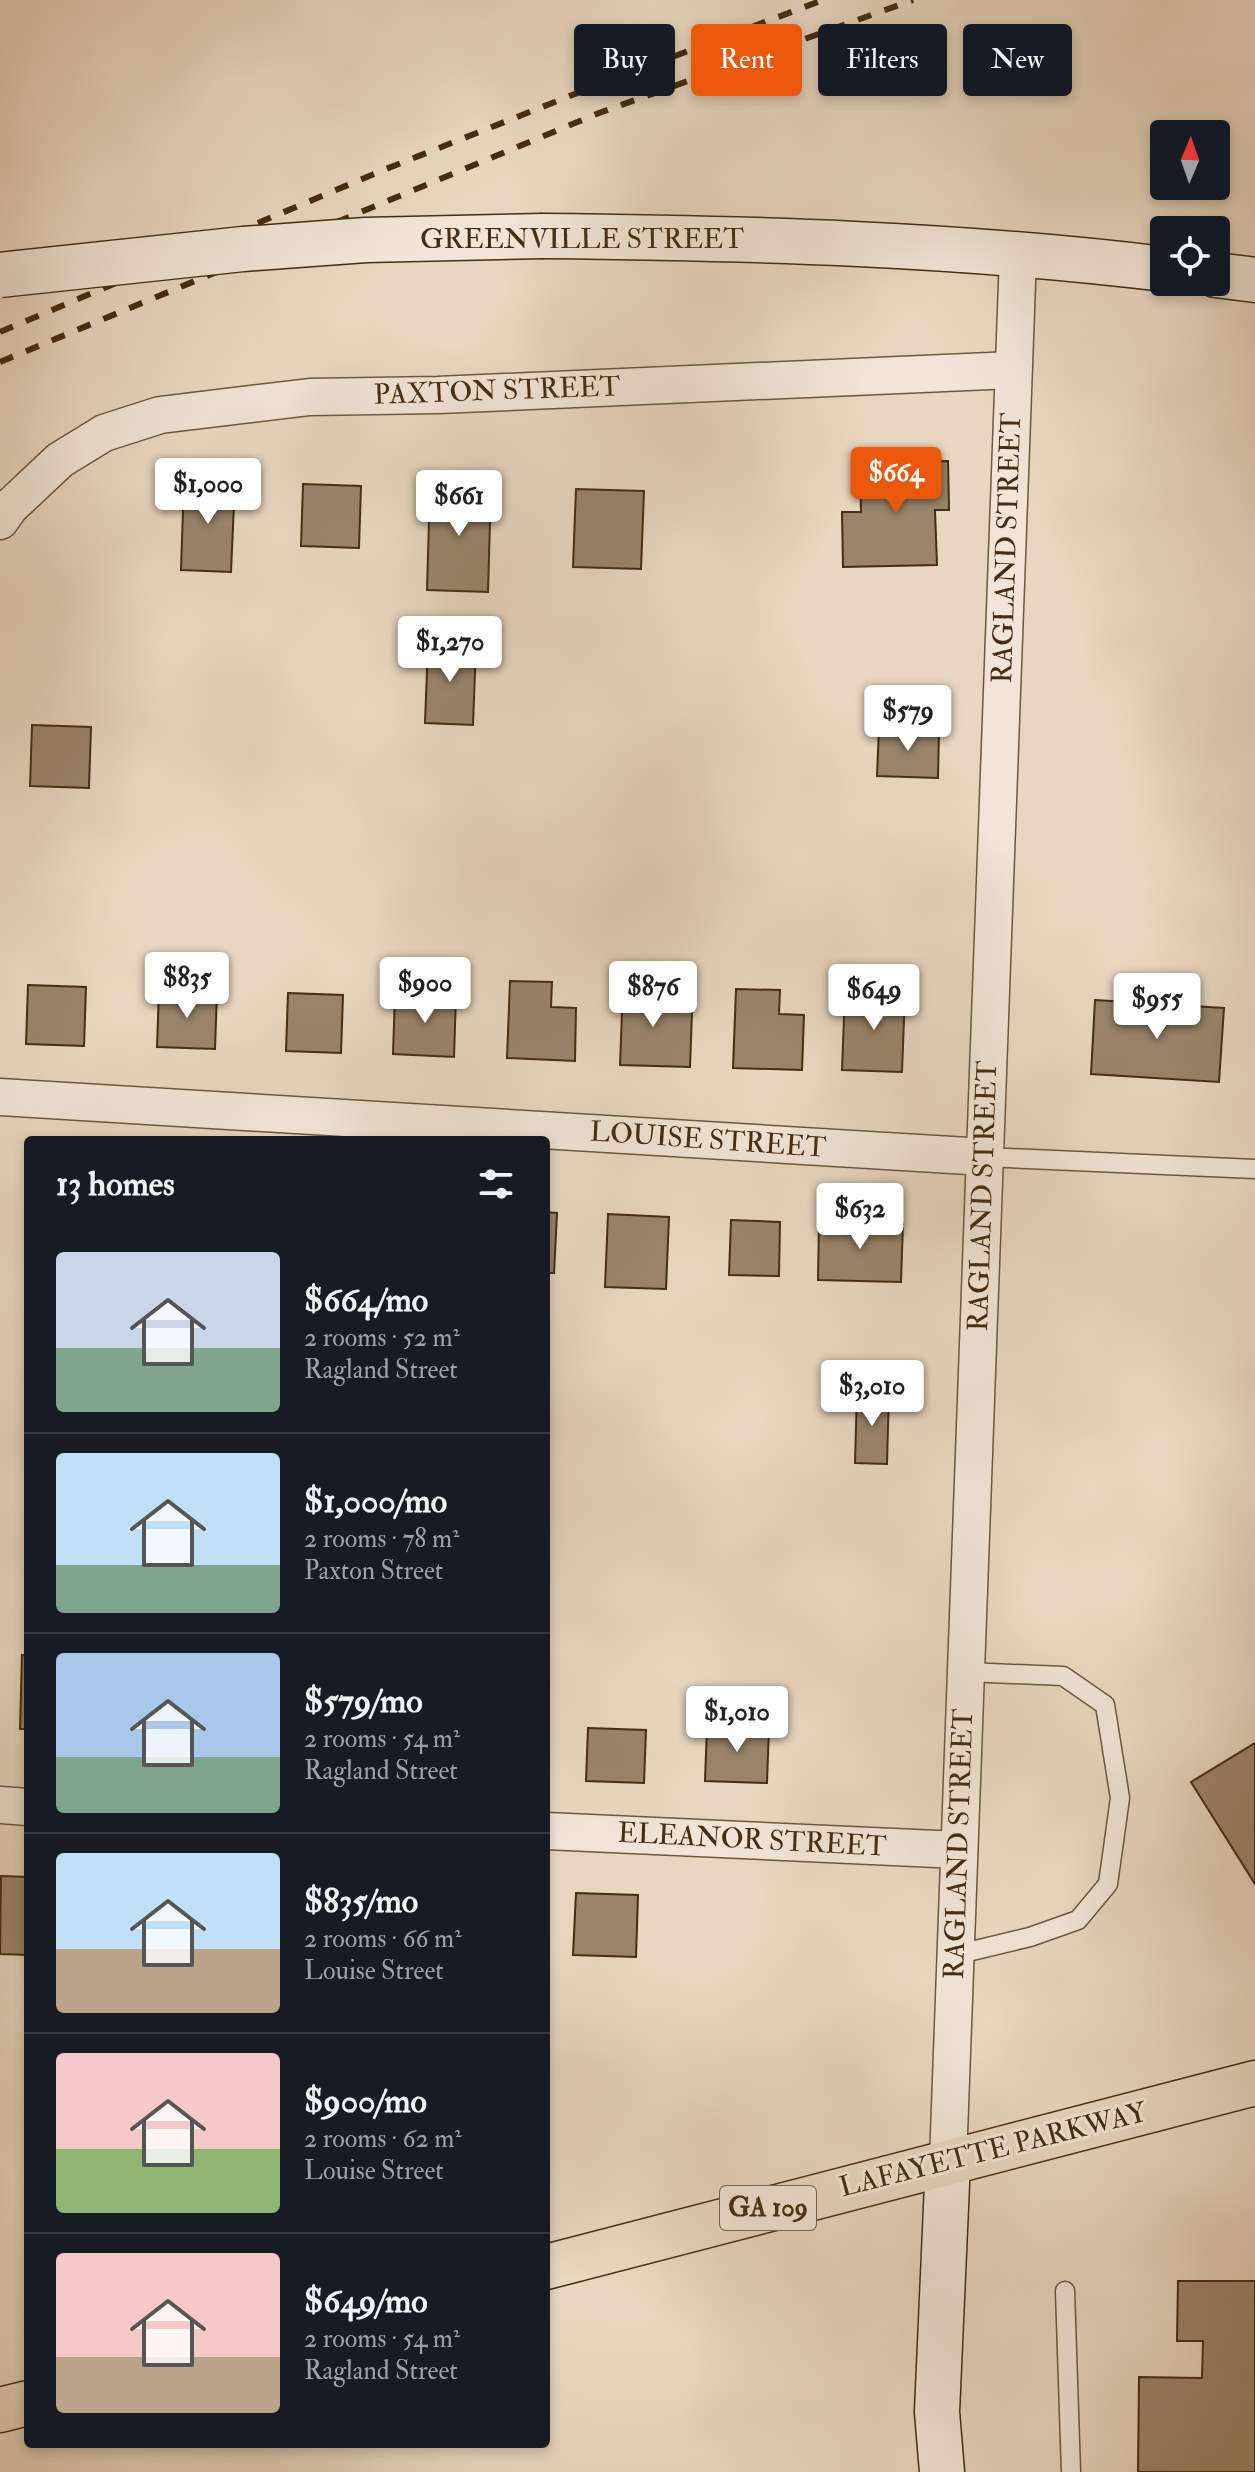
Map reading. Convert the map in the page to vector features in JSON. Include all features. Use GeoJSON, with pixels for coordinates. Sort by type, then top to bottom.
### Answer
{"type":"FeatureCollection","features":[{"type":"Feature","properties":{"kind":"highway","name":"LAFAYETTE PARKWAY"},"geometry":{"type":"LineString","coordinates":[[550,2266],[1255,2083]]}},
{"type":"Feature","properties":{"kind":"highway"},"geometry":{"type":"LineString","coordinates":[[0,2410],[24,2404]]}},
{"type":"Feature","properties":{"kind":"street","name":"GREENVILLE STREET"},"geometry":{"type":"LineString","coordinates":[[0,275],[289,245],[543,236],[841,243],[1150,268]]}},
{"type":"Feature","properties":{"kind":"street","name":"RAGLAND STREET"},"geometry":{"type":"LineString","coordinates":[[942,2472],[937,2412],[1018,256]]}},
{"type":"Feature","properties":{"kind":"street"},"geometry":{"type":"LineString","coordinates":[[1230,277],[1255,280]]}},
{"type":"Feature","properties":{"kind":"street","name":"PAXTON STREET"},"geometry":{"type":"LineString","coordinates":[[5,514],[60,460],[104,433],[160,415],[310,397],[438,395],[1013,370]]}},
{"type":"Feature","properties":{"kind":"street","name":"LOUISE STREET"},"geometry":{"type":"LineString","coordinates":[[0,1097],[985,1157]]}},
{"type":"Feature","properties":{"kind":"street"},"geometry":{"type":"LineString","coordinates":[[0,1805],[24,1807]]}},
{"type":"Feature","properties":{"kind":"street","name":"ELEANOR STREET"},"geometry":{"type":"LineString","coordinates":[[550,1831],[959,1850]]}},
{"type":"Feature","properties":{"kind":"lane"},"geometry":{"type":"LineString","coordinates":[[985,1157],[1255,1169]]}},
{"type":"Feature","properties":{"kind":"lane"},"geometry":{"type":"LineString","coordinates":[[955,1955],[1030,1937],[1078,1920],[1108,1884],[1120,1798],[1105,1705],[1063,1676],[966,1672]]}},
{"type":"Feature","properties":{"kind":"lane"},"geometry":{"type":"LineString","coordinates":[[1065,2291],[1071,2472]]}},
{"type":"Feature","properties":{"kind":"building"},"geometry":{"type":"Polygon","coordinates":[[[948,461],[949,510],[935,510],[937,565],[843,567],[842,512],[861,512],[860,462],[948,461]]]}},
{"type":"Feature","properties":{"kind":"building"},"geometry":{"type":"Polygon","coordinates":[[[184,480],[235,481],[231,572],[181,570],[184,480]]]}},
{"type":"Feature","properties":{"kind":"building"},"geometry":{"type":"Polygon","coordinates":[[[303,484],[361,486],[359,548],[301,546],[303,484]]]}},
{"type":"Feature","properties":{"kind":"building"},"geometry":{"type":"Polygon","coordinates":[[[430,485],[491,487],[488,592],[427,590],[430,485]]]}},
{"type":"Feature","properties":{"kind":"building"},"geometry":{"type":"Polygon","coordinates":[[[576,489],[644,491],[641,569],[573,567],[576,489]]]}},
{"type":"Feature","properties":{"kind":"building"},"geometry":{"type":"Polygon","coordinates":[[[428,643],[476,645],[473,725],[425,723],[428,643]]]}},
{"type":"Feature","properties":{"kind":"building"},"geometry":{"type":"Polygon","coordinates":[[[32,725],[91,727],[89,788],[30,786],[32,725]]]}},
{"type":"Feature","properties":{"kind":"building"},"geometry":{"type":"Polygon","coordinates":[[[879,728],[939,730],[938,778],[877,776],[879,728]]]}},
{"type":"Feature","properties":{"kind":"building"},"geometry":{"type":"Polygon","coordinates":[[[510,981],[552,982],[551,1007],[576,1008],[575,1061],[507,1058],[510,981]]]}},
{"type":"Feature","properties":{"kind":"building"},"geometry":{"type":"Polygon","coordinates":[[[28,985],[86,987],[84,1046],[26,1044],[28,985]]]}},
{"type":"Feature","properties":{"kind":"building"},"geometry":{"type":"Polygon","coordinates":[[[623,985],[667,986],[666,1011],[692,1012],[690,1067],[620,1065],[623,985]]]}},
{"type":"Feature","properties":{"kind":"building"},"geometry":{"type":"Polygon","coordinates":[[[736,989],[780,990],[779,1014],[804,1015],[802,1070],[733,1068],[736,989]]]}},
{"type":"Feature","properties":{"kind":"building"},"geometry":{"type":"Polygon","coordinates":[[[159,990],[217,992],[215,1049],[157,1047],[159,990]]]}},
{"type":"Feature","properties":{"kind":"building"},"geometry":{"type":"Polygon","coordinates":[[[845,991],[905,993],[902,1072],[842,1070],[845,991]]]}},
{"type":"Feature","properties":{"kind":"building"},"geometry":{"type":"Polygon","coordinates":[[[288,993],[343,995],[341,1053],[286,1051],[288,993]]]}},
{"type":"Feature","properties":{"kind":"building"},"geometry":{"type":"Polygon","coordinates":[[[395,994],[456,996],[454,1057],[393,1054],[395,994]]]}},
{"type":"Feature","properties":{"kind":"building"},"geometry":{"type":"Polygon","coordinates":[[[1095,1000],[1224,1008],[1219,1082],[1091,1074],[1095,1000]]]}},
{"type":"Feature","properties":{"kind":"building"},"geometry":{"type":"Polygon","coordinates":[[[550,1212],[557,1213],[554,1273],[550,1273],[550,1212]]]}},
{"type":"Feature","properties":{"kind":"building"},"geometry":{"type":"Polygon","coordinates":[[[608,1214],[669,1217],[666,1289],[605,1287],[608,1214]]]}},
{"type":"Feature","properties":{"kind":"building"},"geometry":{"type":"Polygon","coordinates":[[[731,1220],[780,1222],[779,1276],[729,1275],[731,1220]]]}},
{"type":"Feature","properties":{"kind":"building"},"geometry":{"type":"Polygon","coordinates":[[[819,1221],[903,1223],[901,1282],[818,1280],[819,1221]]]}},
{"type":"Feature","properties":{"kind":"building"},"geometry":{"type":"Polygon","coordinates":[[[857,1391],[889,1392],[887,1464],[855,1463],[857,1391]]]}},
{"type":"Feature","properties":{"kind":"building"},"geometry":{"type":"Polygon","coordinates":[[[22,1655],[24,1729],[20,1729],[22,1655]]]}},
{"type":"Feature","properties":{"kind":"building"},"geometry":{"type":"Polygon","coordinates":[[[707,1726],[769,1728],[767,1783],[705,1781],[707,1726]]]}},
{"type":"Feature","properties":{"kind":"building"},"geometry":{"type":"Polygon","coordinates":[[[588,1728],[646,1730],[644,1783],[586,1781],[588,1728]]]}},
{"type":"Feature","properties":{"kind":"building"},"geometry":{"type":"Polygon","coordinates":[[[1255,1743],[1255,1884],[1191,1782],[1255,1743]]]}},
{"type":"Feature","properties":{"kind":"building"},"geometry":{"type":"Polygon","coordinates":[[[1,1876],[24,1877],[24,1955],[0,1954],[1,1876]]]}},
{"type":"Feature","properties":{"kind":"building"},"geometry":{"type":"Polygon","coordinates":[[[576,1893],[638,1895],[636,1957],[573,1955],[576,1893]]]}},
{"type":"Feature","properties":{"kind":"building"},"geometry":{"type":"Polygon","coordinates":[[[1178,2281],[1255,2281],[1255,2472],[1138,2472],[1139,2377],[1202,2378],[1203,2341],[1177,2341],[1178,2281]]]}},
{"type":"Feature","properties":{"kind":"railway"},"geometry":{"type":"LineString","coordinates":[[0,332],[381,171],[823,0]]}},
{"type":"Feature","properties":{"kind":"railway"},"geometry":{"type":"LineString","coordinates":[[0,362],[599,113],[913,0]]}}]}
